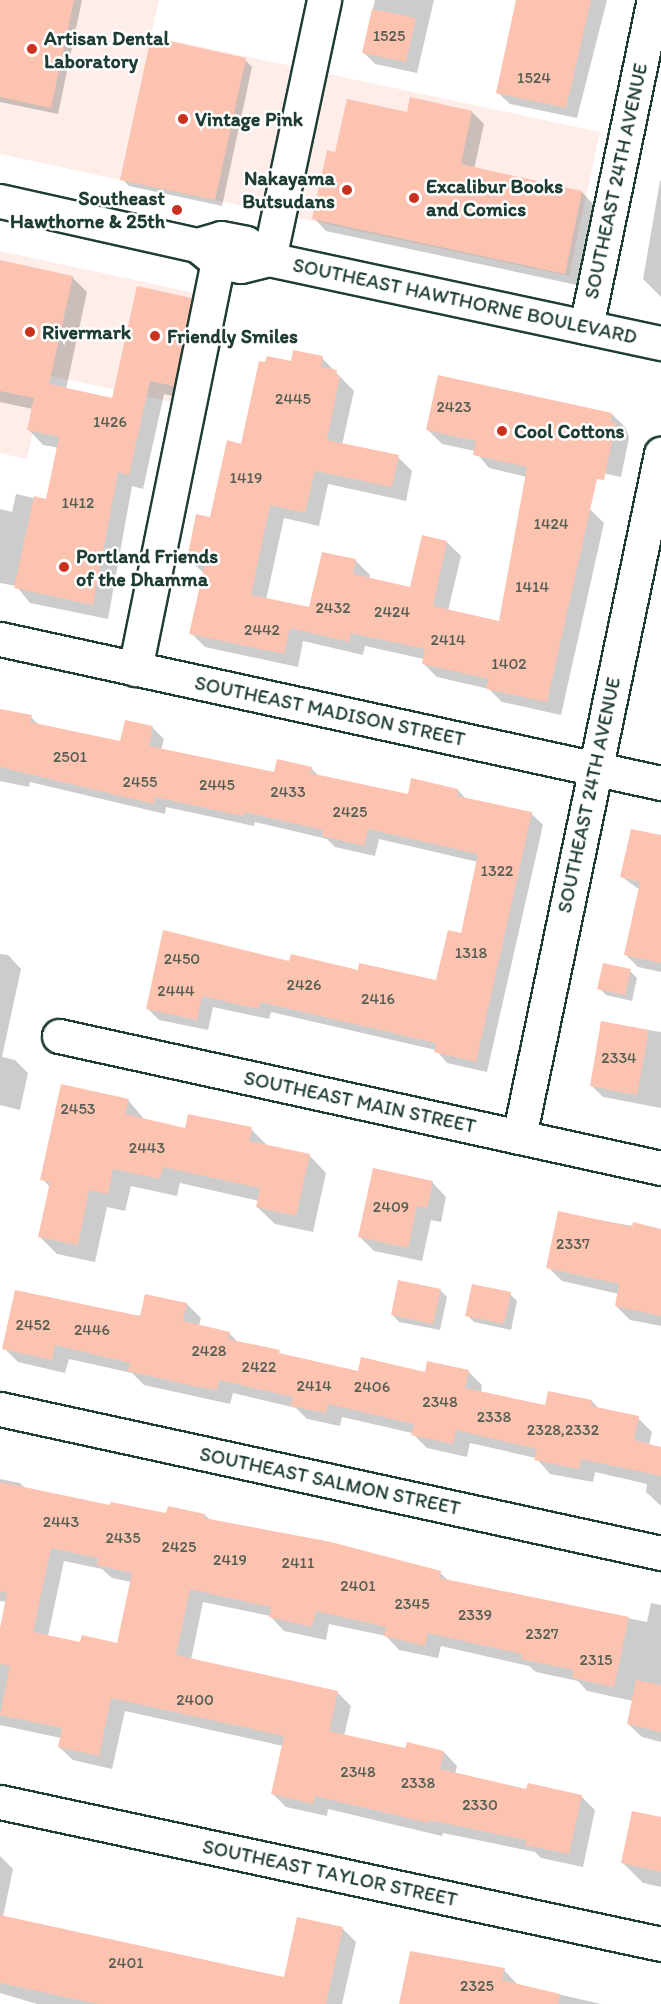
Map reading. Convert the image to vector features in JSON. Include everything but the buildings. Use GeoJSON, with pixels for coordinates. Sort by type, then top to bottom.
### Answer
{"type":"FeatureCollection","features":[{"type":"Feature","properties":{"kind":"street"},"geometry":{"type":"LineString","coordinates":[[268,259],[324,0]]}},
{"type":"Feature","properties":{"kind":"street","name":"SOUTHEAST 24TH AVENUE"},"geometry":{"type":"LineString","coordinates":[[586,327],[654,0]]}},
{"type":"Feature","properties":{"kind":"street","name":"SOUTHEAST HAWTHORNE BOULEVARD"},"geometry":{"type":"LineString","coordinates":[[0,201],[208,253],[241,266],[268,259],[661,343]]}},
{"type":"Feature","properties":{"kind":"street"},"geometry":{"type":"LineString","coordinates":[[135,669],[208,253]]}},
{"type":"Feature","properties":{"kind":"street","name":"SOUTHEAST 24TH AVENUE"},"geometry":{"type":"LineString","coordinates":[[519,1137],[661,454]]}},
{"type":"Feature","properties":{"kind":"street","name":"SOUTHEAST MADISON STREET"},"geometry":{"type":"LineString","coordinates":[[0,639],[661,783]]}},
{"type":"Feature","properties":{"kind":"street","name":"SOUTHEAST MAIN STREET"},"geometry":{"type":"LineString","coordinates":[[59,1036],[661,1168]]}},
{"type":"Feature","properties":{"kind":"street","name":"SOUTHEAST SALMON STREET"},"geometry":{"type":"LineString","coordinates":[[0,1409],[661,1553]]}},
{"type":"Feature","properties":{"kind":"street","name":"SOUTHEAST TAYLOR STREET"},"geometry":{"type":"LineString","coordinates":[[0,1802],[661,1944]]}},
{"type":"Feature","properties":{"kind":"shaded area"},"geometry":{"type":"Polygon","coordinates":[[[0,0],[159,0],[151,36],[600,132],[569,276],[0,154],[0,0]]]}},
{"type":"Feature","properties":{"kind":"shaded area"},"geometry":{"type":"Polygon","coordinates":[[[0,251],[209,296],[186,405],[46,375],[27,459],[0,453],[0,251]]]}},
{"type":"Feature","properties":{"kind":"place","name":"Artisan Dental Laboratory"},"geometry":{"type":"Point","coordinates":[32,49]}},
{"type":"Feature","properties":{"kind":"place","name":"Vintage Pink"},"geometry":{"type":"Point","coordinates":[183,119]}},
{"type":"Feature","properties":{"kind":"place","name":"Nakayama Butsudans"},"geometry":{"type":"Point","coordinates":[347,190]}},
{"type":"Feature","properties":{"kind":"place","name":"Excalibur Books and Comics"},"geometry":{"type":"Point","coordinates":[414,198]}},
{"type":"Feature","properties":{"kind":"place","name":"Southeast Hawthorne & 25th"},"geometry":{"type":"Point","coordinates":[177,210]}},
{"type":"Feature","properties":{"kind":"place","name":"Rivermark"},"geometry":{"type":"Point","coordinates":[30,332]}},
{"type":"Feature","properties":{"kind":"place","name":"Friendly Smiles"},"geometry":{"type":"Point","coordinates":[155,336]}},
{"type":"Feature","properties":{"kind":"place","name":"Cool Cottons"},"geometry":{"type":"Point","coordinates":[502,431]}},
{"type":"Feature","properties":{"kind":"place","name":"Portland Friends of the Dhamma"},"geometry":{"type":"Point","coordinates":[64,567]}}]}
